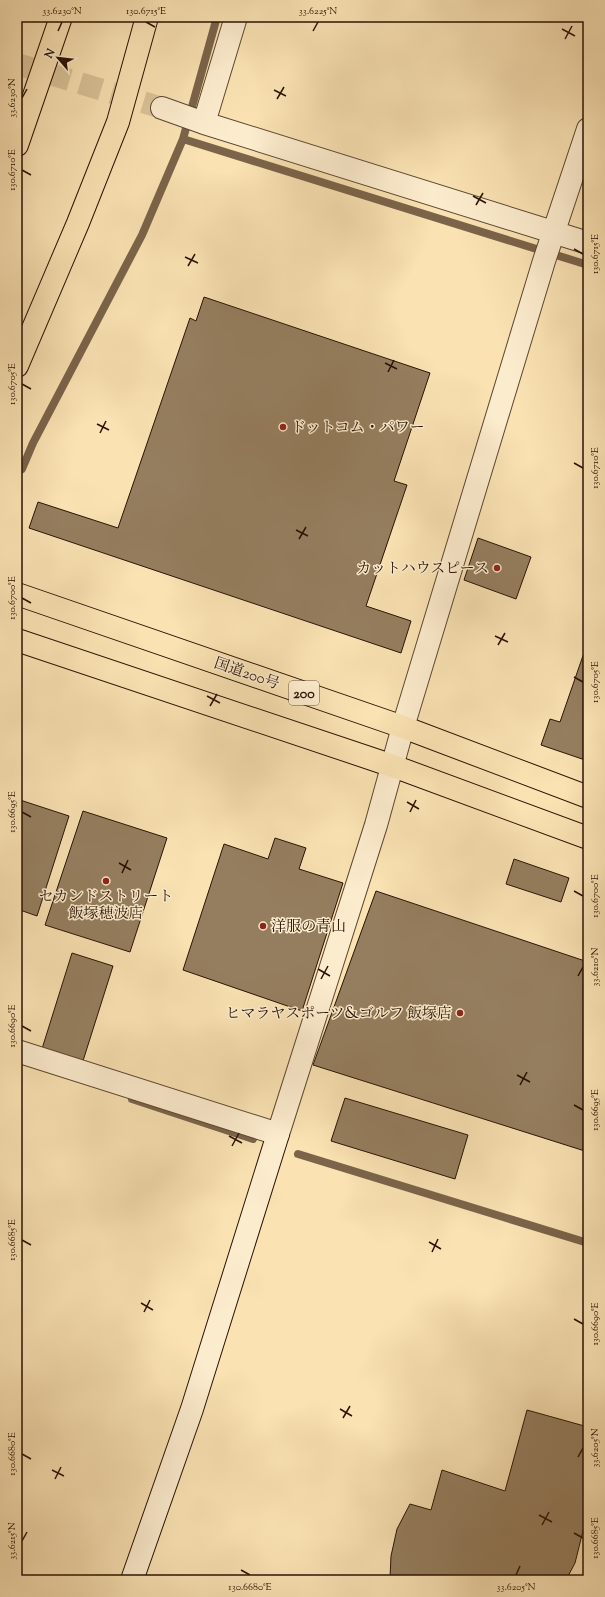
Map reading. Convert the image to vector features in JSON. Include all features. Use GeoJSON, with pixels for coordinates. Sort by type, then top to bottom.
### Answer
{"type":"FeatureCollection","features":[{"type":"Feature","properties":{"kind":"highway"},"geometry":{"type":"LineString","coordinates":[[17,146],[61,17]]}},
{"type":"Feature","properties":{"kind":"highway"},"geometry":{"type":"LineString","coordinates":[[17,366],[78,223],[118,122],[147,17]]}},
{"type":"Feature","properties":{"kind":"highway","name":"国道200号"},"geometry":{"type":"LineString","coordinates":[[17,594],[403,727],[588,797]]}},
{"type":"Feature","properties":{"kind":"highway"},"geometry":{"type":"LineString","coordinates":[[17,640],[392,766],[588,838]]}},
{"type":"Feature","properties":{"kind":"street"},"geometry":{"type":"LineString","coordinates":[[236,17],[185,116],[549,246],[588,244]]}},
{"type":"Feature","properties":{"kind":"street"},"geometry":{"type":"LineString","coordinates":[[132,1580],[192,1409],[374,833],[403,727],[549,246],[588,129]]}},
{"type":"Feature","properties":{"kind":"street"},"geometry":{"type":"LineString","coordinates":[[17,1051],[278,1134]]}},
{"type":"Feature","properties":{"kind":"building","name":"ドットコム・パワー"},"geometry":{"type":"Polygon","coordinates":[[[204,297],[430,373],[394,481],[407,485],[366,606],[411,621],[401,653],[29,528],[38,502],[118,528],[190,318],[196,321],[204,297]]]}},
{"type":"Feature","properties":{"kind":"building","name":"カットハウスピース"},"geometry":{"type":"Polygon","coordinates":[[[478,538],[531,557],[516,599],[464,580],[478,538]]]}},
{"type":"Feature","properties":{"kind":"building"},"geometry":{"type":"Polygon","coordinates":[[[586,647],[588,648],[588,761],[541,745],[550,719],[560,722],[586,647]]]}},
{"type":"Feature","properties":{"kind":"building"},"geometry":{"type":"Polygon","coordinates":[[[17,799],[69,816],[37,916],[17,909],[17,799]]]}},
{"type":"Feature","properties":{"kind":"building","name":"セカンドストリート 飯塚穂波店"},"geometry":{"type":"Polygon","coordinates":[[[83,811],[167,838],[130,952],[45,925],[83,811]]]}},
{"type":"Feature","properties":{"kind":"building","name":"洋服の青山"},"geometry":{"type":"Polygon","coordinates":[[[275,838],[306,848],[299,869],[343,883],[302,1011],[183,970],[224,844],[268,859],[275,838]]]}},
{"type":"Feature","properties":{"kind":"building"},"geometry":{"type":"Polygon","coordinates":[[[514,859],[569,878],[561,902],[506,884],[514,859]]]}},
{"type":"Feature","properties":{"kind":"building","name":"ヒマラヤスポーツ&ゴルフ 飯塚店"},"geometry":{"type":"Polygon","coordinates":[[[376,891],[588,962],[588,1152],[313,1065],[376,891]]]}},
{"type":"Feature","properties":{"kind":"building"},"geometry":{"type":"Polygon","coordinates":[[[72,953],[113,966],[82,1064],[41,1052],[72,953]]]}},
{"type":"Feature","properties":{"kind":"building"},"geometry":{"type":"Polygon","coordinates":[[[345,1098],[468,1135],[455,1179],[331,1141],[345,1098]]]}},
{"type":"Feature","properties":{"kind":"building"},"geometry":{"type":"Polygon","coordinates":[[[588,1203],[588,1216],[584,1215],[588,1203]]]}},
{"type":"Feature","properties":{"kind":"building"},"geometry":{"type":"Polygon","coordinates":[[[527,1410],[588,1427],[588,1511],[575,1563],[566,1580],[396,1580],[390,1578],[391,1556],[397,1529],[410,1504],[431,1510],[442,1470],[505,1491],[527,1410]]]}},
{"type":"Feature","properties":{"kind":"waterway"},"geometry":{"type":"LineString","coordinates":[[22,469],[33,443],[142,235],[183,139],[217,17]]}},
{"type":"Feature","properties":{"kind":"waterway"},"geometry":{"type":"LineString","coordinates":[[183,139],[588,265]]}},
{"type":"Feature","properties":{"kind":"waterway"},"geometry":{"type":"LineString","coordinates":[[132,1099],[253,1139]]}},
{"type":"Feature","properties":{"kind":"waterway"},"geometry":{"type":"LineString","coordinates":[[298,1154],[588,1243]]}},
{"type":"Feature","properties":{"kind":"tunnel"},"geometry":{"type":"LineString","coordinates":[[17,64],[162,108]]}},
{"type":"Feature","properties":{"kind":"place","name":"ドットコム・パワー"},"geometry":{"type":"Point","coordinates":[283,427]}},
{"type":"Feature","properties":{"kind":"place","name":"カットハウスピース"},"geometry":{"type":"Point","coordinates":[497,568]}},
{"type":"Feature","properties":{"kind":"place","name":"セカンドストリート 飯塚穂波店"},"geometry":{"type":"Point","coordinates":[106,881]}},
{"type":"Feature","properties":{"kind":"place","name":"洋服の青山"},"geometry":{"type":"Point","coordinates":[263,926]}},
{"type":"Feature","properties":{"kind":"place","name":"ヒマラヤスポーツ&ゴルフ 飯塚店"},"geometry":{"type":"Point","coordinates":[460,1013]}}]}
